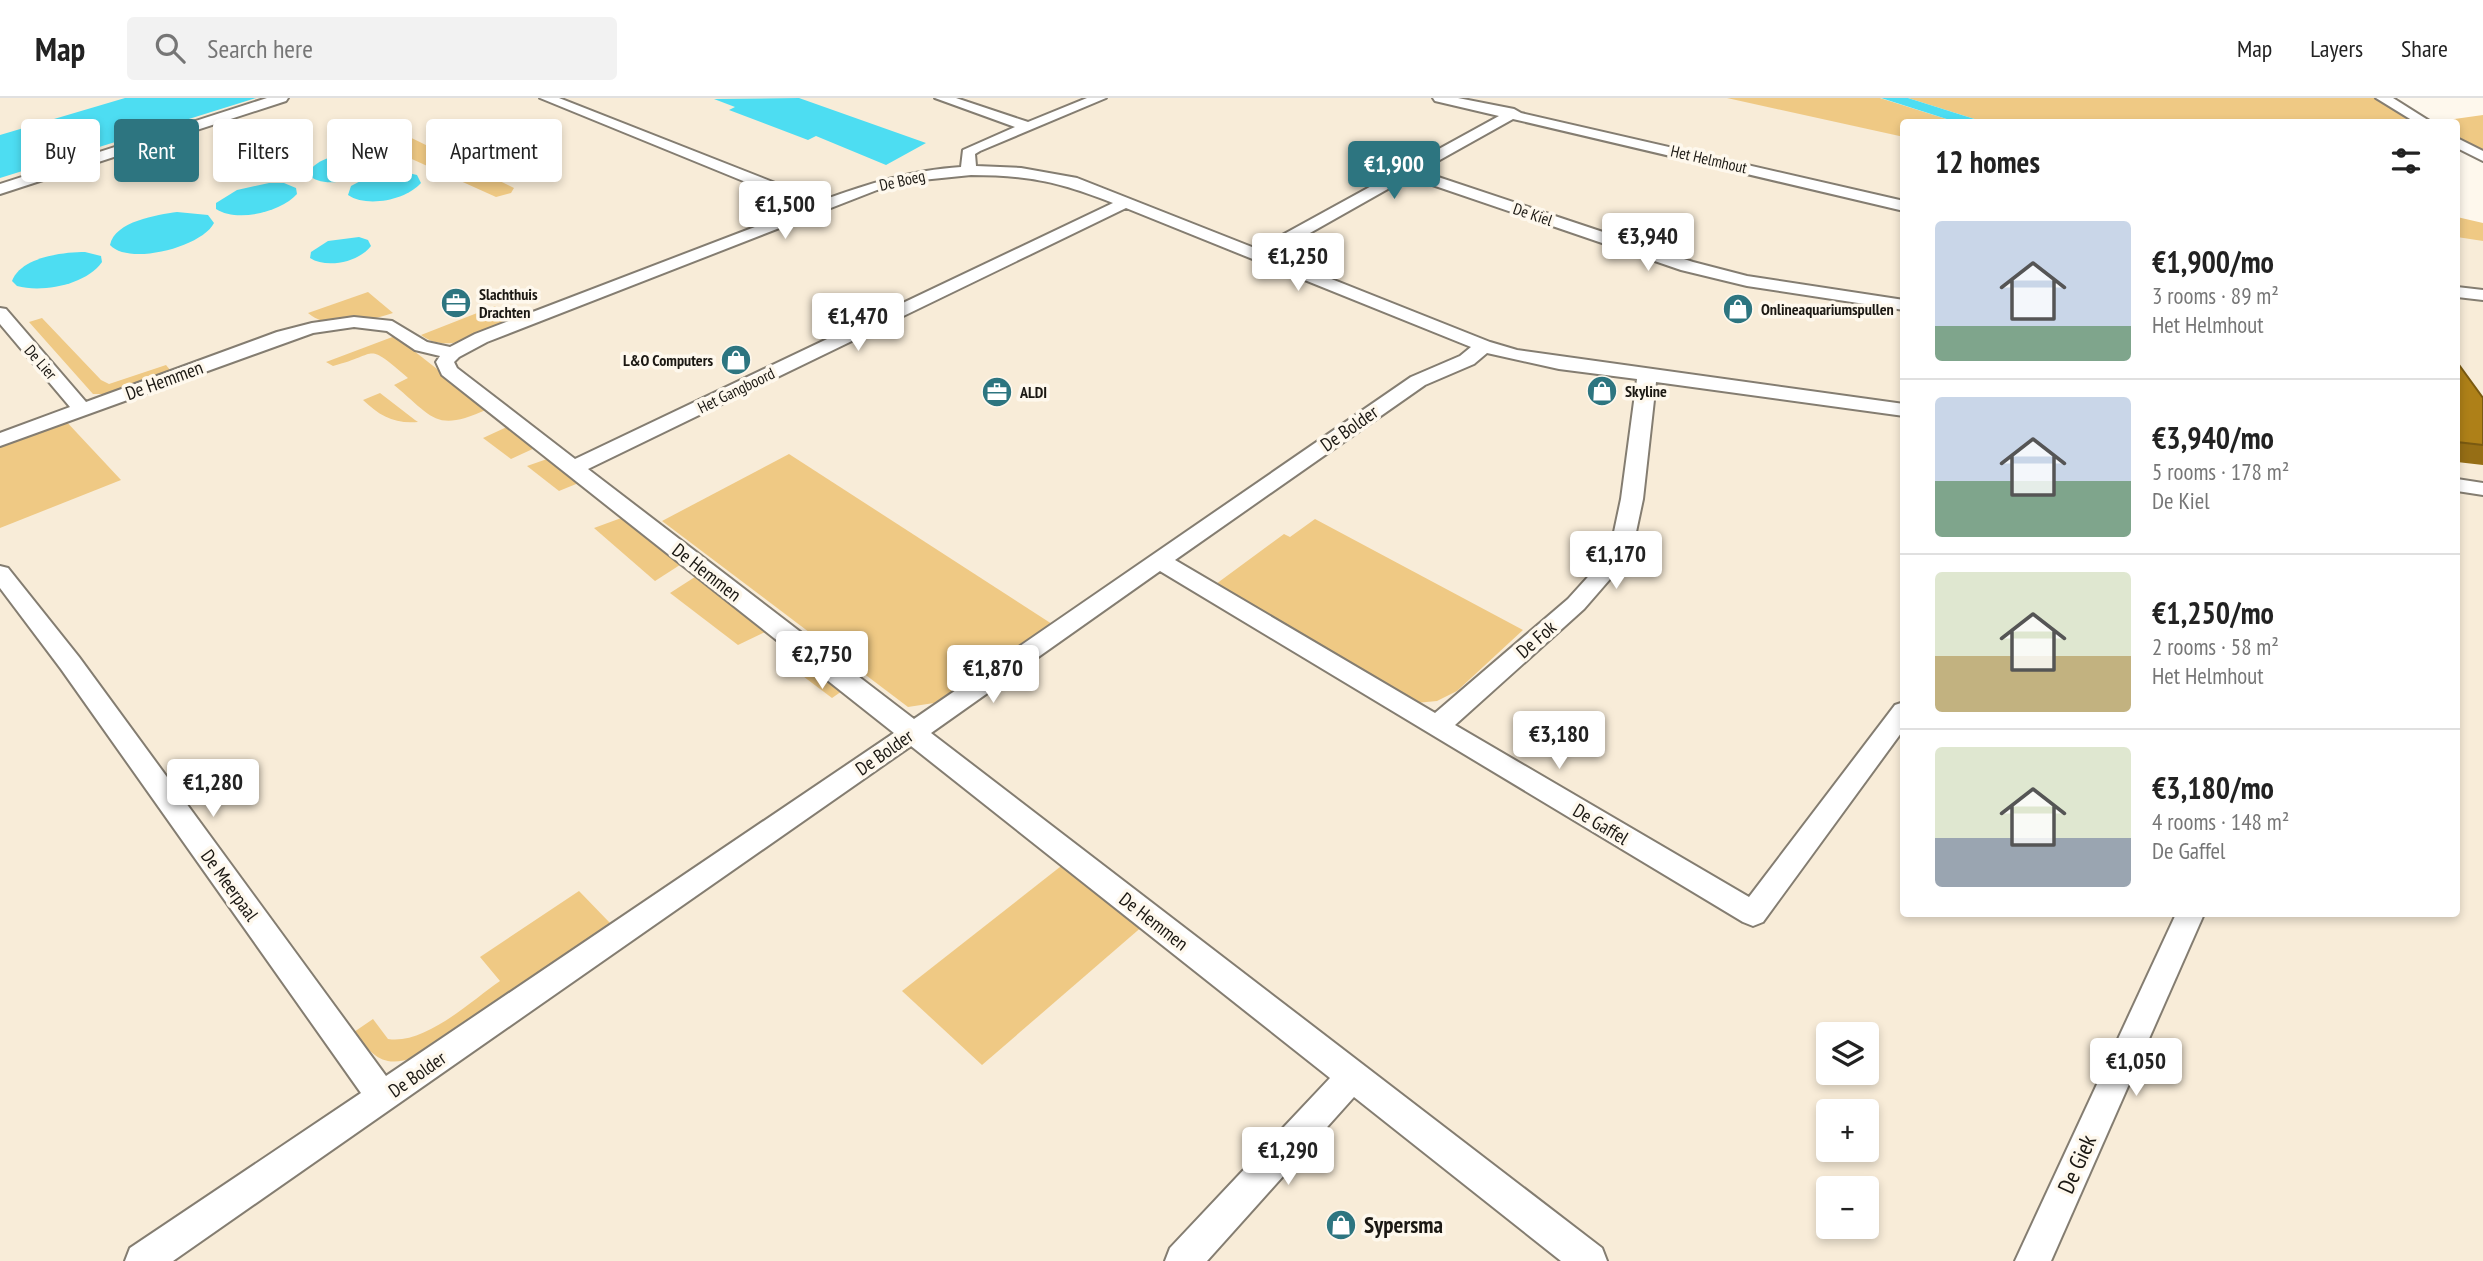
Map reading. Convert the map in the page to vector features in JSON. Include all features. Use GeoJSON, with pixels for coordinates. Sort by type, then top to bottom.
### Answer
{"type":"FeatureCollection","features":[{"type":"Feature","properties":{"kind":"street"},"geometry":{"type":"LineString","coordinates":[[0,189],[281,98]]}},
{"type":"Feature","properties":{"kind":"street"},"geometry":{"type":"LineString","coordinates":[[547,98],[822,207]]}},
{"type":"Feature","properties":{"kind":"street"},"geometry":{"type":"LineString","coordinates":[[942,98],[1027,126]]}},
{"type":"Feature","properties":{"kind":"street"},"geometry":{"type":"LineString","coordinates":[[969,169],[968,153],[975,148],[1099,98]]}},
{"type":"Feature","properties":{"kind":"street","name":"Het Helmhout"},"geometry":{"type":"LineString","coordinates":[[1440,98],[1514,113],[1900,205]]}},
{"type":"Feature","properties":{"kind":"street"},"geometry":{"type":"LineString","coordinates":[[2383,98],[2419,119]]}},
{"type":"Feature","properties":{"kind":"street"},"geometry":{"type":"LineString","coordinates":[[1257,256],[1514,113]]}},
{"type":"Feature","properties":{"kind":"street"},"geometry":{"type":"LineString","coordinates":[[2460,144],[2483,157]]}},
{"type":"Feature","properties":{"kind":"street","name":"De Boeg"},"geometry":{"type":"LineString","coordinates":[[452,354],[481,338],[902,178],[969,169],[1040,173],[1072,181],[1126,202]]}},
{"type":"Feature","properties":{"kind":"street","name":"De Kiel"},"geometry":{"type":"LineString","coordinates":[[1409,172],[1687,266],[1758,284],[1900,304]]}},
{"type":"Feature","properties":{"kind":"street"},"geometry":{"type":"LineString","coordinates":[[1126,202],[1484,346],[1548,361],[1900,409]]}},
{"type":"Feature","properties":{"kind":"street","name":"Het Gangboord"},"geometry":{"type":"LineString","coordinates":[[573,468],[1126,202]]}},
{"type":"Feature","properties":{"kind":"street"},"geometry":{"type":"LineString","coordinates":[[2460,292],[2483,295]]}},
{"type":"Feature","properties":{"kind":"street","name":"De Lier"},"geometry":{"type":"LineString","coordinates":[[0,313],[82,410]]}},
{"type":"Feature","properties":{"kind":"street","name":"De Hemmen"},"geometry":{"type":"LineString","coordinates":[[0,440],[283,336],[312,328],[354,322],[392,326],[421,346],[452,354],[445,362],[449,371],[1589,1261]]}},
{"type":"Feature","properties":{"kind":"street","name":"De Bolder"},"geometry":{"type":"LineString","coordinates":[[143,1261],[912,733],[1418,381],[1466,360],[1484,346]]}},
{"type":"Feature","properties":{"kind":"street","name":"De Fok"},"geometry":{"type":"LineString","coordinates":[[1437,726],[1576,604],[1606,571],[1625,532],[1630,510],[1647,375]]}},
{"type":"Feature","properties":{"kind":"street"},"geometry":{"type":"LineString","coordinates":[[2460,485],[2483,489]]}},
{"type":"Feature","properties":{"kind":"street","name":"De Gaffel"},"geometry":{"type":"LineString","coordinates":[[1160,561],[1753,914],[1900,716]]}},
{"type":"Feature","properties":{"kind":"street","name":"De Meerpaal"},"geometry":{"type":"LineString","coordinates":[[0,573],[78,674],[383,1097]]}},
{"type":"Feature","properties":{"kind":"street","name":"De Giek"},"geometry":{"type":"LineString","coordinates":[[2034,1261],[2189,917]]}},
{"type":"Feature","properties":{"kind":"street"},"geometry":{"type":"LineString","coordinates":[[1183,1261],[1353,1076]]}},
{"type":"Feature","properties":{"kind":"shaded area"},"geometry":{"type":"Polygon","coordinates":[[[0,98],[1749,98],[1900,129],[1900,917],[2460,917],[2460,233],[2483,237],[2483,1261],[0,1261],[0,98]]]}},
{"type":"Feature","properties":{"kind":"shaded area"},"geometry":{"type":"Polygon","coordinates":[[[1727,98],[1880,98],[1946,119],[1900,119],[1900,136],[1727,98]]]}},
{"type":"Feature","properties":{"kind":"shaded area"},"geometry":{"type":"Polygon","coordinates":[[[1908,98],[2376,98],[2411,119],[1974,119],[1908,98]]]}},
{"type":"Feature","properties":{"kind":"shaded area"},"geometry":{"type":"Polygon","coordinates":[[[2483,115],[2483,151],[2460,138],[2460,119],[2454,119],[2483,115]]]}},
{"type":"Feature","properties":{"kind":"shaded area"},"geometry":{"type":"Polygon","coordinates":[[[412,138],[426,145],[426,165],[412,159],[412,138]]]}},
{"type":"Feature","properties":{"kind":"shaded area"},"geometry":{"type":"Polygon","coordinates":[[[463,182],[502,182],[514,188],[511,193],[496,197],[463,182]]]}},
{"type":"Feature","properties":{"kind":"shaded area"},"geometry":{"type":"Polygon","coordinates":[[[2460,218],[2483,223],[2483,241],[2460,237],[2460,218]]]}},
{"type":"Feature","properties":{"kind":"shaded area"},"geometry":{"type":"Polygon","coordinates":[[[368,292],[393,313],[361,321],[337,323],[326,322],[308,313],[368,292]]]}},
{"type":"Feature","properties":{"kind":"shaded area"},"geometry":{"type":"Polygon","coordinates":[[[495,306],[513,321],[455,343],[432,341],[421,335],[495,306]]]}},
{"type":"Feature","properties":{"kind":"shaded area"},"geometry":{"type":"Polygon","coordinates":[[[42,318],[101,380],[109,384],[166,365],[170,370],[106,394],[93,394],[29,322],[42,318]]]}},
{"type":"Feature","properties":{"kind":"shaded area"},"geometry":{"type":"Polygon","coordinates":[[[395,336],[488,409],[446,421],[427,413],[394,385],[408,378],[378,355],[366,355],[333,366],[326,362],[395,336]]]}},
{"type":"Feature","properties":{"kind":"shaded area"},"geometry":{"type":"Polygon","coordinates":[[[380,393],[418,422],[402,422],[388,418],[363,400],[380,393]]]}},
{"type":"Feature","properties":{"kind":"shaded area"},"geometry":{"type":"Polygon","coordinates":[[[63,418],[121,480],[0,528],[0,441],[63,418]]]}},
{"type":"Feature","properties":{"kind":"shaded area"},"geometry":{"type":"Polygon","coordinates":[[[509,426],[537,447],[511,459],[483,438],[509,426]]]}},
{"type":"Feature","properties":{"kind":"shaded area"},"geometry":{"type":"Polygon","coordinates":[[[789,454],[1052,624],[934,703],[908,707],[662,521],[789,454]]]}},
{"type":"Feature","properties":{"kind":"shaded area"},"geometry":{"type":"Polygon","coordinates":[[[550,458],[581,482],[559,491],[527,466],[550,458]]]}},
{"type":"Feature","properties":{"kind":"shaded area"},"geometry":{"type":"Polygon","coordinates":[[[624,517],[683,563],[655,581],[594,528],[624,517]]]}},
{"type":"Feature","properties":{"kind":"shaded area"},"geometry":{"type":"Polygon","coordinates":[[[1315,519],[1523,630],[1457,691],[1437,701],[1416,703],[1216,584],[1284,534],[1290,537],[1315,519]]]}},
{"type":"Feature","properties":{"kind":"shaded area"},"geometry":{"type":"Polygon","coordinates":[[[698,575],[769,630],[738,645],[670,593],[698,575]]]}},
{"type":"Feature","properties":{"kind":"shaded area"},"geometry":{"type":"Polygon","coordinates":[[[792,648],[845,689],[832,698],[779,658],[792,648]]]}},
{"type":"Feature","properties":{"kind":"shaded area"},"geometry":{"type":"Polygon","coordinates":[[[1065,863],[1144,925],[982,1065],[902,991],[1065,863]]]}},
{"type":"Feature","properties":{"kind":"shaded area"},"geometry":{"type":"Polygon","coordinates":[[[579,891],[610,923],[415,1057],[395,1062],[387,1061],[373,1054],[354,1032],[373,1019],[388,1039],[402,1039],[432,1029],[447,1020],[500,981],[480,957],[579,891]]]}},
{"type":"Feature","properties":{"kind":"water"},"geometry":{"type":"Polygon","coordinates":[[[125,98],[256,98],[189,119],[114,119],[114,142],[100,147],[100,119],[54,119],[125,98]]]}},
{"type":"Feature","properties":{"kind":"water"},"geometry":{"type":"Polygon","coordinates":[[[799,98],[926,143],[886,165],[816,136],[808,140],[729,110],[735,107],[714,99],[799,98]]]}},
{"type":"Feature","properties":{"kind":"water"},"geometry":{"type":"Polygon","coordinates":[[[1881,98],[1908,98],[1974,119],[1947,119],[1881,98]]]}},
{"type":"Feature","properties":{"kind":"water"},"geometry":{"type":"Polygon","coordinates":[[[21,129],[21,171],[0,178],[0,135],[21,129]]]}},
{"type":"Feature","properties":{"kind":"water"},"geometry":{"type":"Polygon","coordinates":[[[327,159],[327,182],[313,178],[313,167],[327,159]]]}},
{"type":"Feature","properties":{"kind":"water"},"geometry":{"type":"Polygon","coordinates":[[[412,174],[417,175],[421,183],[396,198],[375,201],[356,199],[348,195],[351,186],[359,182],[412,182],[412,174]]]}},
{"type":"Feature","properties":{"kind":"water"},"geometry":{"type":"Polygon","coordinates":[[[269,183],[284,183],[296,188],[297,194],[281,206],[258,214],[235,215],[216,209],[216,203],[237,190],[269,183]]]}},
{"type":"Feature","properties":{"kind":"water"},"geometry":{"type":"Polygon","coordinates":[[[177,212],[208,215],[214,223],[195,240],[165,251],[133,254],[119,251],[110,245],[113,237],[128,225],[148,217],[177,212]]]}},
{"type":"Feature","properties":{"kind":"water"},"geometry":{"type":"Polygon","coordinates":[[[359,237],[368,240],[371,246],[351,260],[325,263],[310,258],[311,252],[328,241],[359,237]]]}},
{"type":"Feature","properties":{"kind":"water"},"geometry":{"type":"Polygon","coordinates":[[[85,252],[101,256],[102,262],[95,270],[75,282],[51,288],[27,288],[17,286],[12,281],[24,266],[33,261],[66,253],[85,252]]]}},
{"type":"Feature","properties":{"kind":"building"},"geometry":{"type":"Polygon","coordinates":[[[2460,366],[2483,398],[2483,445],[2460,442],[2460,366]]]}},
{"type":"Feature","properties":{"kind":"place","name":"Slachthuis Drachten"},"geometry":{"type":"Point","coordinates":[456,303]}},
{"type":"Feature","properties":{"kind":"place","name":"Onlineaquariumspullen"},"geometry":{"type":"Point","coordinates":[1738,309]}},
{"type":"Feature","properties":{"kind":"place","name":"L&O Computers"},"geometry":{"type":"Point","coordinates":[736,360]}},
{"type":"Feature","properties":{"kind":"place","name":"Skyline"},"geometry":{"type":"Point","coordinates":[1602,391]}},
{"type":"Feature","properties":{"kind":"place","name":"ALDI"},"geometry":{"type":"Point","coordinates":[997,392]}},
{"type":"Feature","properties":{"kind":"place","name":"Sypersma"},"geometry":{"type":"Point","coordinates":[1341,1225]}}]}
